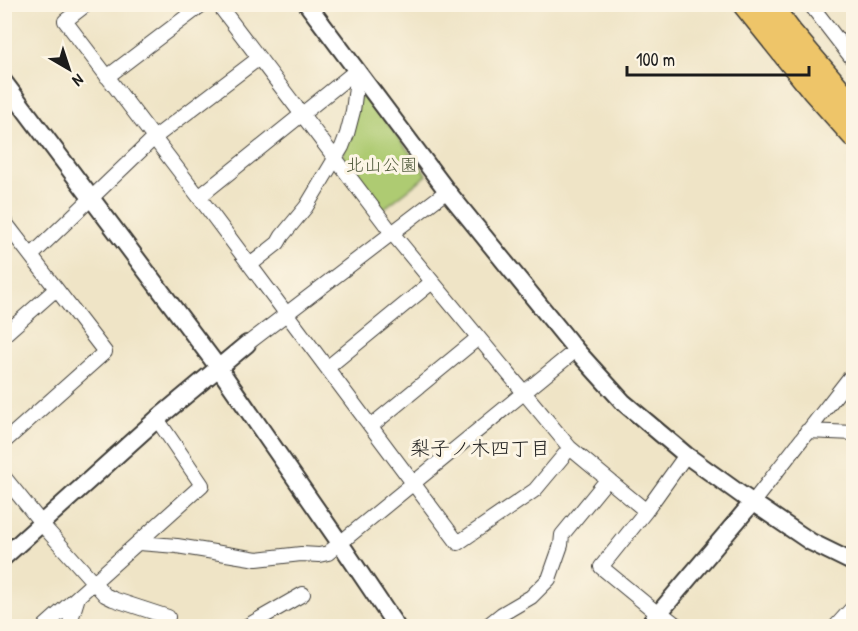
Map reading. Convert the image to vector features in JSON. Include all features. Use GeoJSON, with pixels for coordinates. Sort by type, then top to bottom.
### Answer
{"type":"FeatureCollection","features":[{"type":"Feature","properties":{"kind":"highway"},"geometry":{"type":"LineString","coordinates":[[729,4],[738,15],[854,108]]}},
{"type":"Feature","properties":{"kind":"highway"},"geometry":{"type":"LineString","coordinates":[[745,4],[817,79]]}},
{"type":"Feature","properties":{"kind":"highway"},"geometry":{"type":"LineString","coordinates":[[768,4],[854,135]]}},
{"type":"Feature","properties":{"kind":"highway"},"geometry":{"type":"LineString","coordinates":[[780,4],[808,41],[817,79]]}},
{"type":"Feature","properties":{"kind":"street"},"geometry":{"type":"LineString","coordinates":[[87,4],[64,21],[458,543],[535,490],[570,448]]}},
{"type":"Feature","properties":{"kind":"street"},"geometry":{"type":"LineString","coordinates":[[107,77],[203,4]]}},
{"type":"Feature","properties":{"kind":"street"},"geometry":{"type":"LineString","coordinates":[[218,4],[392,233],[570,448],[646,512]]}},
{"type":"Feature","properties":{"kind":"street"},"geometry":{"type":"LineString","coordinates":[[307,4],[447,191],[576,350],[623,402],[686,455],[753,502],[811,542],[854,563]]}},
{"type":"Feature","properties":{"kind":"street"},"geometry":{"type":"LineString","coordinates":[[810,4],[854,61]]}},
{"type":"Feature","properties":{"kind":"street"},"geometry":{"type":"LineString","coordinates":[[31,256],[154,138],[259,58]]}},
{"type":"Feature","properties":{"kind":"street"},"geometry":{"type":"LineString","coordinates":[[199,197],[357,70]]}},
{"type":"Feature","properties":{"kind":"street"},"geometry":{"type":"LineString","coordinates":[[250,266],[278,243],[306,207],[342,147],[350,122],[357,70]]}},
{"type":"Feature","properties":{"kind":"street"},"geometry":{"type":"LineString","coordinates":[[4,82],[218,367],[396,627]]}},
{"type":"Feature","properties":{"kind":"street"},"geometry":{"type":"LineString","coordinates":[[4,557],[218,367],[447,191]]}},
{"type":"Feature","properties":{"kind":"street"},"geometry":{"type":"LineString","coordinates":[[4,442],[105,352],[5,222]]}},
{"type":"Feature","properties":{"kind":"street"},"geometry":{"type":"LineString","coordinates":[[327,368],[432,282]]}},
{"type":"Feature","properties":{"kind":"street"},"geometry":{"type":"LineString","coordinates":[[4,335],[56,289]]}},
{"type":"Feature","properties":{"kind":"street"},"geometry":{"type":"LineString","coordinates":[[371,426],[478,338]]}},
{"type":"Feature","properties":{"kind":"street"},"geometry":{"type":"LineString","coordinates":[[140,543],[177,546],[257,559],[327,553],[576,350]]}},
{"type":"Feature","properties":{"kind":"street"},"geometry":{"type":"LineString","coordinates":[[653,620],[753,502],[854,372]]}},
{"type":"Feature","properties":{"kind":"street"},"geometry":{"type":"LineString","coordinates":[[45,627],[202,485],[157,420]]}},
{"type":"Feature","properties":{"kind":"street"},"geometry":{"type":"LineString","coordinates":[[807,431],[854,433]]}},
{"type":"Feature","properties":{"kind":"street"},"geometry":{"type":"LineString","coordinates":[[653,620],[602,567],[646,512],[686,455]]}},
{"type":"Feature","properties":{"kind":"street"},"geometry":{"type":"LineString","coordinates":[[4,477],[105,595],[168,616]]}},
{"type":"Feature","properties":{"kind":"street"},"geometry":{"type":"LineString","coordinates":[[487,627],[502,614],[531,597],[549,579],[561,545],[562,535],[607,480]]}},
{"type":"Feature","properties":{"kind":"street"},"geometry":{"type":"LineString","coordinates":[[247,627],[303,594]]}},
{"type":"Feature","properties":{"kind":"street"},"geometry":{"type":"LineString","coordinates":[[69,627],[78,596]]}},
{"type":"Feature","properties":{"kind":"street"},"geometry":{"type":"LineString","coordinates":[[836,627],[854,606]]}},
{"type":"Feature","properties":{"kind":"street"},"geometry":{"type":"LineString","coordinates":[[653,620],[665,616],[678,627]]}},
{"type":"Feature","properties":{"kind":"green space","name":"北山公園"},"geometry":{"type":"Polygon","coordinates":[[[365,94],[427,175],[382,210],[343,160],[358,99],[365,94]]]}},
{"type":"Feature","properties":{"kind":"district","name":"梨子ノ木四丁目"},"geometry":{"type":"Point","coordinates":[480,447]}}]}
